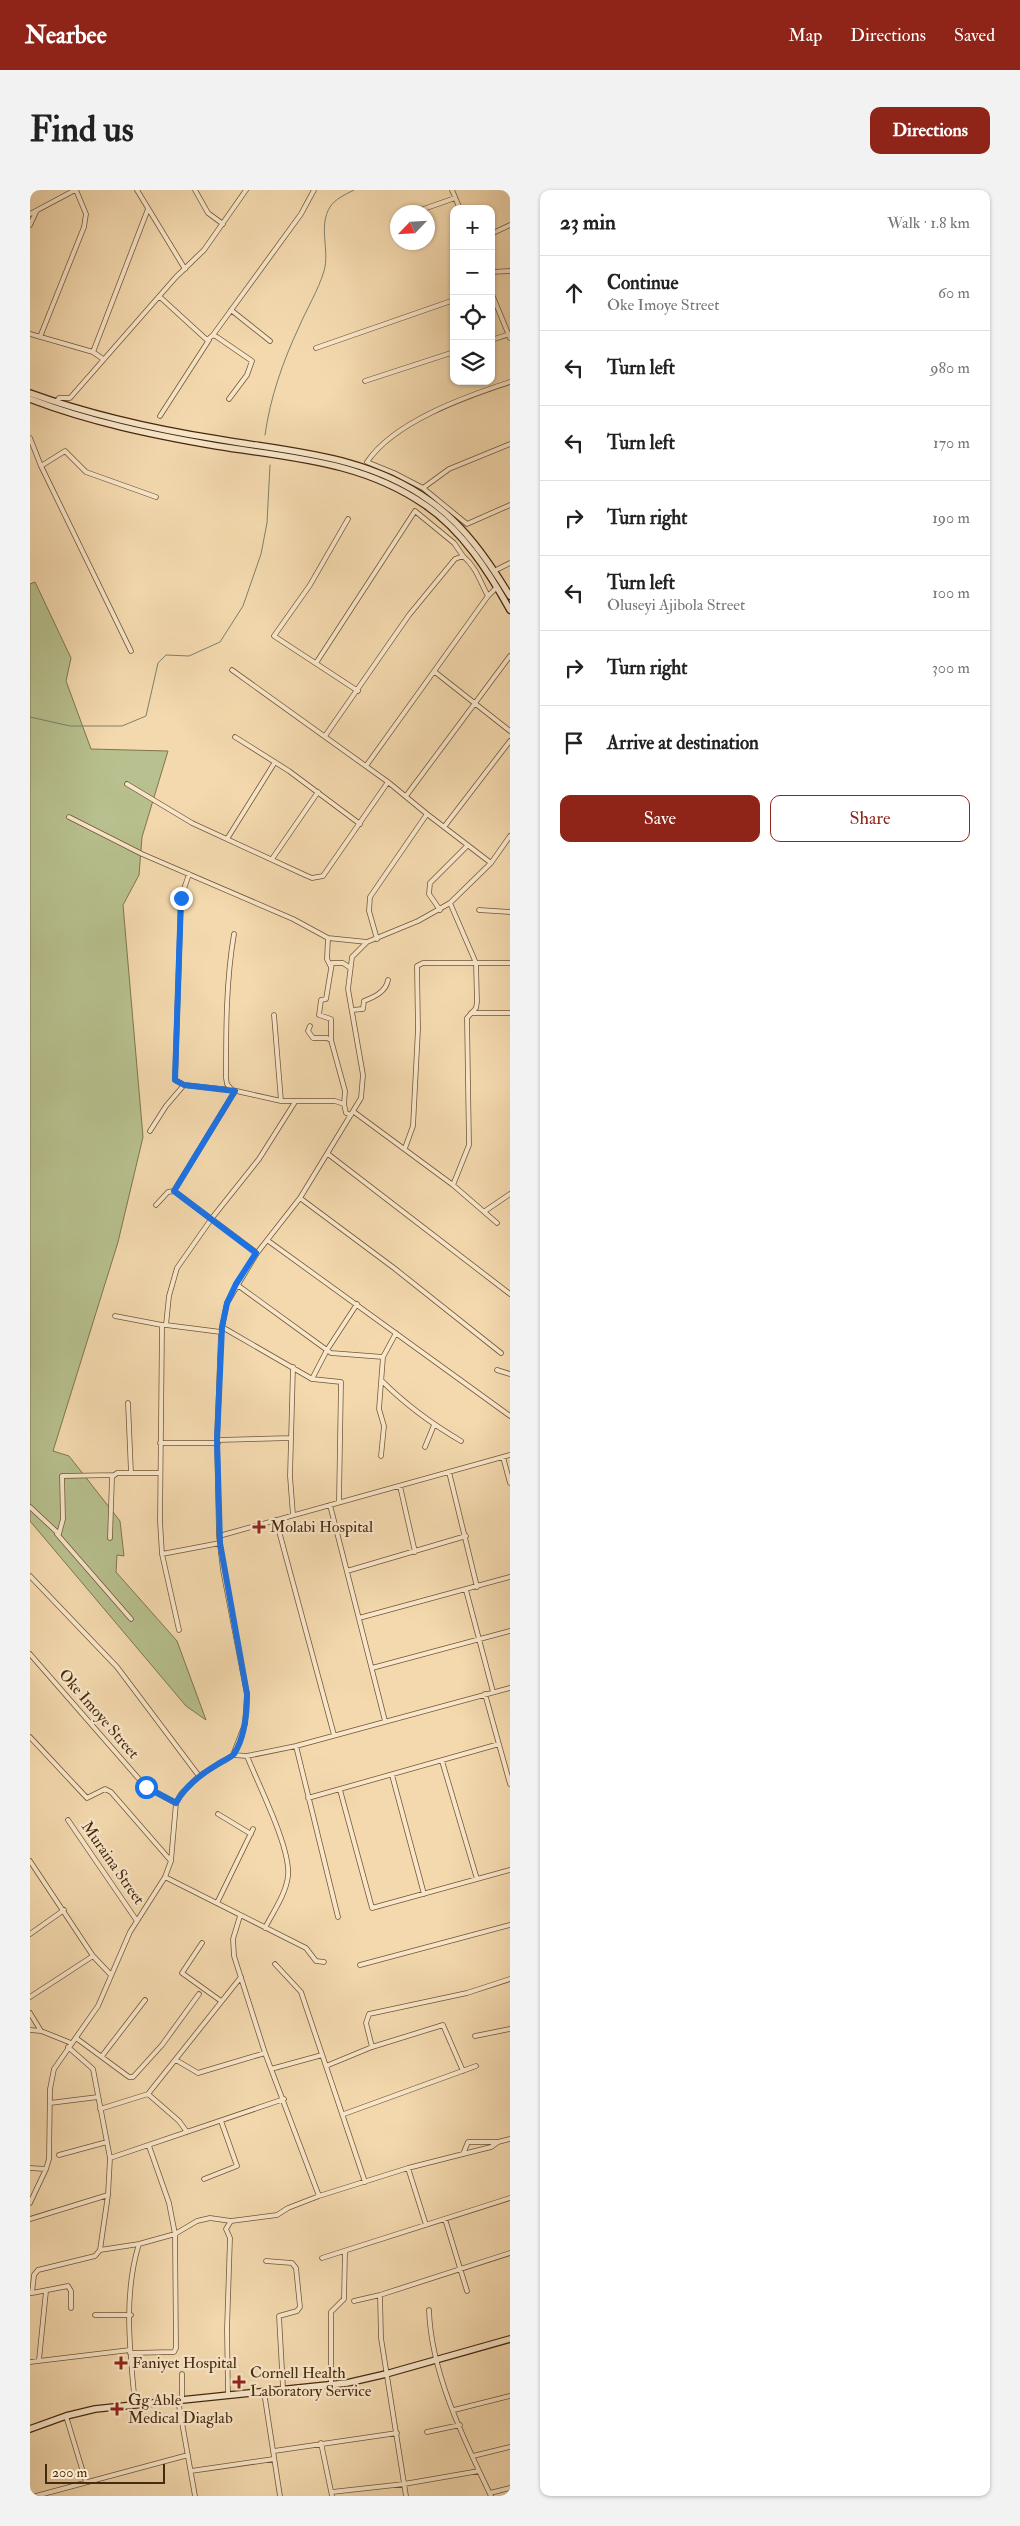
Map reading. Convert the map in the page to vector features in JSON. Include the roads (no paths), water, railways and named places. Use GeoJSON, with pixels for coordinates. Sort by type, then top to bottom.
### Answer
{"type":"FeatureCollection","features":[{"type":"Feature","properties":{"kind":"main road"},"geometry":{"type":"LineString","coordinates":[[30,393],[56,402],[143,425],[329,457],[357,464],[382,474],[422,496],[460,528],[494,571],[510,596]]}},
{"type":"Feature","properties":{"kind":"main road"},"geometry":{"type":"LineString","coordinates":[[30,399],[76,415],[141,432],[328,463],[355,470],[380,480],[426,506],[457,535],[478,558],[510,610]]}},
{"type":"Feature","properties":{"kind":"main road"},"geometry":{"type":"LineString","coordinates":[[30,2429],[66,2416],[95,2409],[331,2384],[386,2374],[510,2339]]}},
{"type":"Feature","properties":{"kind":"street"},"geometry":{"type":"LineString","coordinates":[[30,214],[76,190],[86,214],[84,226],[40,337]]}},
{"type":"Feature","properties":{"kind":"street"},"geometry":{"type":"LineString","coordinates":[[136,190],[185,269]]}},
{"type":"Feature","properties":{"kind":"street"},"geometry":{"type":"LineString","coordinates":[[195,190],[208,213],[223,224]]}},
{"type":"Feature","properties":{"kind":"street"},"geometry":{"type":"LineString","coordinates":[[56,402],[59,398],[70,398],[204,250],[246,190]]}},
{"type":"Feature","properties":{"kind":"street"},"geometry":{"type":"LineString","coordinates":[[160,416],[209,340],[301,214],[314,190]]}},
{"type":"Feature","properties":{"kind":"street"},"geometry":{"type":"LineString","coordinates":[[452,190],[458,205]]}},
{"type":"Feature","properties":{"kind":"street"},"geometry":{"type":"LineString","coordinates":[[435,205],[455,198]]}},
{"type":"Feature","properties":{"kind":"street"},"geometry":{"type":"LineString","coordinates":[[93,352],[148,210]]}},
{"type":"Feature","properties":{"kind":"street"},"geometry":{"type":"LineString","coordinates":[[30,225],[36,212]]}},
{"type":"Feature","properties":{"kind":"street"},"geometry":{"type":"LineString","coordinates":[[495,232],[510,224]]}},
{"type":"Feature","properties":{"kind":"street"},"geometry":{"type":"LineString","coordinates":[[495,272],[510,270]]}},
{"type":"Feature","properties":{"kind":"street"},"geometry":{"type":"LineString","coordinates":[[492,295],[510,335],[495,339]]}},
{"type":"Feature","properties":{"kind":"street"},"geometry":{"type":"LineString","coordinates":[[160,297],[209,340]]}},
{"type":"Feature","properties":{"kind":"street"},"geometry":{"type":"LineString","coordinates":[[316,348],[450,301]]}},
{"type":"Feature","properties":{"kind":"street"},"geometry":{"type":"LineString","coordinates":[[231,310],[270,341]]}},
{"type":"Feature","properties":{"kind":"street"},"geometry":{"type":"LineString","coordinates":[[30,334],[93,352],[103,360]]}},
{"type":"Feature","properties":{"kind":"street"},"geometry":{"type":"LineString","coordinates":[[213,335],[252,361],[247,375],[229,399]]}},
{"type":"Feature","properties":{"kind":"street"},"geometry":{"type":"LineString","coordinates":[[365,380],[450,353]]}},
{"type":"Feature","properties":{"kind":"street"},"geometry":{"type":"LineString","coordinates":[[510,382],[426,416],[376,448],[367,462],[423,488],[467,524],[510,505]]}},
{"type":"Feature","properties":{"kind":"street"},"geometry":{"type":"LineString","coordinates":[[30,438],[41,466],[131,651]]}},
{"type":"Feature","properties":{"kind":"street"},"geometry":{"type":"LineString","coordinates":[[423,488],[449,469],[510,444]]}},
{"type":"Feature","properties":{"kind":"street"},"geometry":{"type":"LineString","coordinates":[[41,466],[65,451],[86,472],[156,497]]}},
{"type":"Feature","properties":{"kind":"street"},"geometry":{"type":"LineString","coordinates":[[316,663],[415,511],[432,522],[454,543],[475,570],[488,596]]}},
{"type":"Feature","properties":{"kind":"street"},"geometry":{"type":"LineString","coordinates":[[348,519],[310,585],[274,635],[358,690]]}},
{"type":"Feature","properties":{"kind":"street"},"geometry":{"type":"LineString","coordinates":[[325,736],[440,575],[455,559],[463,556]]}},
{"type":"Feature","properties":{"kind":"street"},"geometry":{"type":"LineString","coordinates":[[494,571],[510,563]]}},
{"type":"Feature","properties":{"kind":"street"},"geometry":{"type":"LineString","coordinates":[[366,766],[436,672],[488,596],[497,588]]}},
{"type":"Feature","properties":{"kind":"street"},"geometry":{"type":"LineString","coordinates":[[406,796],[510,656]]}},
{"type":"Feature","properties":{"kind":"street"},"geometry":{"type":"LineString","coordinates":[[232,670],[388,782],[491,863]]}},
{"type":"Feature","properties":{"kind":"street"},"geometry":{"type":"LineString","coordinates":[[436,672],[474,704],[510,730]]}},
{"type":"Feature","properties":{"kind":"street"},"geometry":{"type":"LineString","coordinates":[[235,737],[275,762],[360,824]]}},
{"type":"Feature","properties":{"kind":"street"},"geometry":{"type":"LineString","coordinates":[[444,827],[510,741]]}},
{"type":"Feature","properties":{"kind":"street"},"geometry":{"type":"LineString","coordinates":[[227,839],[275,762]]}},
{"type":"Feature","properties":{"kind":"street"},"geometry":{"type":"LineString","coordinates":[[127,784],[175,814],[304,875],[318,878],[323,876],[388,782]]}},
{"type":"Feature","properties":{"kind":"street"},"geometry":{"type":"LineString","coordinates":[[272,859],[318,792]]}},
{"type":"Feature","properties":{"kind":"street"},"geometry":{"type":"LineString","coordinates":[[377,939],[369,911],[370,897],[427,814]]}},
{"type":"Feature","properties":{"kind":"street"},"geometry":{"type":"LineString","coordinates":[[68,817],[189,874],[293,918],[328,938],[368,942]]}},
{"type":"Feature","properties":{"kind":"street"},"geometry":{"type":"LineString","coordinates":[[30,2203],[46,2169],[54,2068],[98,2006],[130,1932],[165,1877],[171,1861],[176,1803],[181,1794],[200,1776],[233,1755],[245,1724],[247,1694],[219,1536],[217,1441],[221,1330],[227,1303],[236,1284],[256,1253],[300,1198],[328,1154],[352,1114],[364,1087],[348,988],[349,967],[357,950],[368,942],[450,904],[491,863],[510,836]]}},
{"type":"Feature","properties":{"kind":"street"},"geometry":{"type":"LineString","coordinates":[[440,910],[429,894],[430,883],[467,846]]}},
{"type":"Feature","properties":{"kind":"street"},"geometry":{"type":"LineString","coordinates":[[189,874],[181,898],[175,1080],[184,1085],[233,1091],[281,1101],[335,1101],[344,1104]]}},
{"type":"Feature","properties":{"kind":"street"},"geometry":{"type":"LineString","coordinates":[[450,904],[476,962],[477,1002],[476,1008],[467,1018],[469,1146],[453,1185]]}},
{"type":"Feature","properties":{"kind":"street"},"geometry":{"type":"LineString","coordinates":[[479,910],[510,912]]}},
{"type":"Feature","properties":{"kind":"street"},"geometry":{"type":"LineString","coordinates":[[233,1091],[226,1078],[226,1015],[230,958],[234,934]]}},
{"type":"Feature","properties":{"kind":"street"},"geometry":{"type":"LineString","coordinates":[[328,938],[327,959],[331,967]]}},
{"type":"Feature","properties":{"kind":"street"},"geometry":{"type":"LineString","coordinates":[[349,967],[335,961],[331,967],[326,999],[321,1000],[318,1012],[331,1019],[331,1040],[345,1091],[344,1104],[346,1113],[352,1114],[404,1148],[453,1185],[497,1223]]}},
{"type":"Feature","properties":{"kind":"street"},"geometry":{"type":"LineString","coordinates":[[404,1148],[413,1126],[417,966],[423,963],[510,963]]}},
{"type":"Feature","properties":{"kind":"street"},"geometry":{"type":"LineString","coordinates":[[352,1010],[363,1008],[364,1001],[380,994],[387,988],[388,980]]}},
{"type":"Feature","properties":{"kind":"street"},"geometry":{"type":"LineString","coordinates":[[470,1013],[510,1013]]}},
{"type":"Feature","properties":{"kind":"street"},"geometry":{"type":"LineString","coordinates":[[274,1015],[281,1101]]}},
{"type":"Feature","properties":{"kind":"street"},"geometry":{"type":"LineString","coordinates":[[310,1026],[308,1031],[313,1038],[327,1038],[331,1040]]}},
{"type":"Feature","properties":{"kind":"street"},"geometry":{"type":"LineString","coordinates":[[150,1131],[166,1106],[184,1085]]}},
{"type":"Feature","properties":{"kind":"street"},"geometry":{"type":"LineString","coordinates":[[174,1191],[233,1091]]}},
{"type":"Feature","properties":{"kind":"street"},"geometry":{"type":"LineString","coordinates":[[178,1630],[162,1554],[159,1473],[164,1325],[169,1296],[177,1268],[212,1218],[260,1159],[295,1102]]}},
{"type":"Feature","properties":{"kind":"street"},"geometry":{"type":"LineString","coordinates":[[328,1154],[510,1294]]}},
{"type":"Feature","properties":{"kind":"street"},"geometry":{"type":"LineString","coordinates":[[156,1205],[168,1192],[174,1191],[256,1253]]}},
{"type":"Feature","properties":{"kind":"street"},"geometry":{"type":"LineString","coordinates":[[485,1211],[510,1194]]}},
{"type":"Feature","properties":{"kind":"street"},"geometry":{"type":"LineString","coordinates":[[300,1198],[394,1268],[501,1353]]}},
{"type":"Feature","properties":{"kind":"street"},"geometry":{"type":"LineString","coordinates":[[267,1240],[510,1416]]}},
{"type":"Feature","properties":{"kind":"street"},"geometry":{"type":"LineString","coordinates":[[236,1284],[334,1354],[384,1357]]}},
{"type":"Feature","properties":{"kind":"street"},"geometry":{"type":"LineString","coordinates":[[312,1379],[327,1350],[357,1304]]}},
{"type":"Feature","properties":{"kind":"street"},"geometry":{"type":"LineString","coordinates":[[115,1316],[164,1325],[221,1330],[293,1367],[312,1379],[339,1381],[342,1384],[340,1501]]}},
{"type":"Feature","properties":{"kind":"street"},"geometry":{"type":"LineString","coordinates":[[381,1456],[384,1426],[379,1409],[384,1357],[396,1333]]}},
{"type":"Feature","properties":{"kind":"street"},"geometry":{"type":"LineString","coordinates":[[293,1367],[290,1438],[293,1515]]}},
{"type":"Feature","properties":{"kind":"street"},"geometry":{"type":"LineString","coordinates":[[497,1370],[510,1374]]}},
{"type":"Feature","properties":{"kind":"street"},"geometry":{"type":"LineString","coordinates":[[382,1381],[401,1400],[434,1425],[461,1441]]}},
{"type":"Feature","properties":{"kind":"street"},"geometry":{"type":"LineString","coordinates":[[128,1403],[131,1473]]}},
{"type":"Feature","properties":{"kind":"street"},"geometry":{"type":"LineString","coordinates":[[425,1447],[434,1425]]}},
{"type":"Feature","properties":{"kind":"street"},"geometry":{"type":"LineString","coordinates":[[160,1443],[290,1438]]}},
{"type":"Feature","properties":{"kind":"street"},"geometry":{"type":"LineString","coordinates":[[219,1536],[510,1455]]}},
{"type":"Feature","properties":{"kind":"street"},"geometry":{"type":"LineString","coordinates":[[503,1457],[510,1482]]}},
{"type":"Feature","properties":{"kind":"street"},"geometry":{"type":"LineString","coordinates":[[450,1472],[477,1587]]}},
{"type":"Feature","properties":{"kind":"street"},"geometry":{"type":"LineString","coordinates":[[57,1534],[61,1530],[62,1519],[62,1476],[159,1473]]}},
{"type":"Feature","properties":{"kind":"street"},"geometry":{"type":"LineString","coordinates":[[110,1538],[114,1475]]}},
{"type":"Feature","properties":{"kind":"street"},"geometry":{"type":"LineString","coordinates":[[400,1486],[415,1552]]}},
{"type":"Feature","properties":{"kind":"street"},"geometry":{"type":"LineString","coordinates":[[330,1505],[385,1721]]}},
{"type":"Feature","properties":{"kind":"street"},"geometry":{"type":"LineString","coordinates":[[30,1507],[57,1534],[130,1619]]}},
{"type":"Feature","properties":{"kind":"street"},"geometry":{"type":"LineString","coordinates":[[276,1520],[334,1735]]}},
{"type":"Feature","properties":{"kind":"street"},"geometry":{"type":"LineString","coordinates":[[347,1571],[466,1536]]}},
{"type":"Feature","properties":{"kind":"street"},"geometry":{"type":"LineString","coordinates":[[162,1554],[220,1543]]}},
{"type":"Feature","properties":{"kind":"street"},"geometry":{"type":"LineString","coordinates":[[30,1576],[117,1667],[200,1776]]}},
{"type":"Feature","properties":{"kind":"street"},"geometry":{"type":"LineString","coordinates":[[359,1618],[510,1577]]}},
{"type":"Feature","properties":{"kind":"street"},"geometry":{"type":"LineString","coordinates":[[466,1590],[492,1692]]}},
{"type":"Feature","properties":{"kind":"street"},"geometry":{"type":"LineString","coordinates":[[372,1668],[510,1631]]}},
{"type":"Feature","properties":{"kind":"street","name":"Oke Imoye Street"},"geometry":{"type":"LineString","coordinates":[[30,1655],[146,1787],[176,1803]]}},
{"type":"Feature","properties":{"kind":"street"},"geometry":{"type":"LineString","coordinates":[[233,1755],[247,1756],[296,1746],[510,1688]]}},
{"type":"Feature","properties":{"kind":"street"},"geometry":{"type":"LineString","coordinates":[[485,1694],[510,1784]]}},
{"type":"Feature","properties":{"kind":"street"},"geometry":{"type":"LineString","coordinates":[[30,1737],[87,1798],[105,1789],[111,1792],[171,1861]]}},
{"type":"Feature","properties":{"kind":"street"},"geometry":{"type":"LineString","coordinates":[[308,1798],[499,1744]]}},
{"type":"Feature","properties":{"kind":"street"},"geometry":{"type":"LineString","coordinates":[[296,1746],[338,1917]]}},
{"type":"Feature","properties":{"kind":"street"},"geometry":{"type":"LineString","coordinates":[[247,1756],[284,1848],[288,1874],[286,1886],[265,1928]]}},
{"type":"Feature","properties":{"kind":"street"},"geometry":{"type":"LineString","coordinates":[[442,1761],[477,1879]]}},
{"type":"Feature","properties":{"kind":"street"},"geometry":{"type":"LineString","coordinates":[[392,1775],[424,1894]]}},
{"type":"Feature","properties":{"kind":"street"},"geometry":{"type":"LineString","coordinates":[[340,1790],[372,1908],[510,1870]]}},
{"type":"Feature","properties":{"kind":"street"},"geometry":{"type":"LineString","coordinates":[[218,1814],[251,1834]]}},
{"type":"Feature","properties":{"kind":"street","name":"Muraina Street"},"geometry":{"type":"LineString","coordinates":[[68,1820],[137,1921]]}},
{"type":"Feature","properties":{"kind":"street"},"geometry":{"type":"LineString","coordinates":[[217,1903],[253,1829]]}},
{"type":"Feature","properties":{"kind":"street"},"geometry":{"type":"LineString","coordinates":[[30,1861],[93,1956],[112,1975]]}},
{"type":"Feature","properties":{"kind":"street"},"geometry":{"type":"LineString","coordinates":[[30,1871],[35,1867]]}},
{"type":"Feature","properties":{"kind":"street"},"geometry":{"type":"LineString","coordinates":[[165,1877],[309,1950],[316,1961],[324,1962]]}},
{"type":"Feature","properties":{"kind":"street"},"geometry":{"type":"LineString","coordinates":[[30,1934],[64,1910]]}},
{"type":"Feature","properties":{"kind":"street"},"geometry":{"type":"LineString","coordinates":[[240,1916],[233,1948],[240,1977],[265,2053],[284,2099],[319,2196]]}},
{"type":"Feature","properties":{"kind":"street"},"geometry":{"type":"LineString","coordinates":[[360,1965],[510,1925]]}},
{"type":"Feature","properties":{"kind":"street"},"geometry":{"type":"LineString","coordinates":[[202,1943],[182,1973],[221,2001]]}},
{"type":"Feature","properties":{"kind":"street"},"geometry":{"type":"LineString","coordinates":[[30,1997],[93,1956]]}},
{"type":"Feature","properties":{"kind":"street"},"geometry":{"type":"LineString","coordinates":[[275,1964],[301,1992],[344,2114],[348,2134],[365,2182]]}},
{"type":"Feature","properties":{"kind":"street"},"geometry":{"type":"LineString","coordinates":[[100,2109],[148,2094],[240,1977]]}},
{"type":"Feature","properties":{"kind":"street"},"geometry":{"type":"LineString","coordinates":[[372,2047],[366,2023],[369,2014],[467,1993],[510,1979]]}},
{"type":"Feature","properties":{"kind":"street"},"geometry":{"type":"LineString","coordinates":[[76,2038],[129,2077],[133,2077],[162,2044],[199,1994]]}},
{"type":"Feature","properties":{"kind":"street"},"geometry":{"type":"LineString","coordinates":[[102,2056],[145,2000]]}},
{"type":"Feature","properties":{"kind":"street"},"geometry":{"type":"LineString","coordinates":[[30,2013],[42,2031]]}},
{"type":"Feature","properties":{"kind":"street"},"geometry":{"type":"LineString","coordinates":[[326,2066],[372,2047],[443,2025],[463,2071]]}},
{"type":"Feature","properties":{"kind":"street"},"geometry":{"type":"LineString","coordinates":[[475,2036],[510,2029]]}},
{"type":"Feature","properties":{"kind":"street"},"geometry":{"type":"LineString","coordinates":[[30,2030],[42,2031],[70,2046],[92,2067],[110,2158],[108,2195],[100,2250],[95,2256],[38,2270],[34,2275],[31,2293],[65,2285],[70,2287],[71,2308]]}},
{"type":"Feature","properties":{"kind":"street"},"geometry":{"type":"LineString","coordinates":[[176,2060],[198,2073],[265,2053]]}},
{"type":"Feature","properties":{"kind":"street"},"geometry":{"type":"LineString","coordinates":[[271,2069],[322,2055]]}},
{"type":"Feature","properties":{"kind":"street"},"geometry":{"type":"LineString","coordinates":[[344,2114],[476,2066]]}},
{"type":"Feature","properties":{"kind":"street"},"geometry":{"type":"LineString","coordinates":[[148,2094],[179,2122],[187,2132]]}},
{"type":"Feature","properties":{"kind":"street"},"geometry":{"type":"LineString","coordinates":[[50,2103],[98,2097]]}},
{"type":"Feature","properties":{"kind":"street"},"geometry":{"type":"LineString","coordinates":[[110,2158],[284,2099]]}},
{"type":"Feature","properties":{"kind":"street"},"geometry":{"type":"LineString","coordinates":[[204,2179],[237,2166],[221,2120]]}},
{"type":"Feature","properties":{"kind":"street"},"geometry":{"type":"LineString","coordinates":[[463,2154],[468,2142],[498,2142],[510,2139]]}},
{"type":"Feature","properties":{"kind":"street"},"geometry":{"type":"LineString","coordinates":[[58,2154],[107,2142]]}},
{"type":"Feature","properties":{"kind":"street"},"geometry":{"type":"LineString","coordinates":[[100,2250],[139,2244],[175,2234],[184,2227],[210,2218],[230,2222],[277,2215],[288,2208],[319,2196],[408,2168],[492,2147],[498,2142]]}},
{"type":"Feature","properties":{"kind":"street"},"geometry":{"type":"LineString","coordinates":[[30,2362],[130,2352],[174,2352],[176,2350],[175,2234],[169,2203],[149,2146]]}},
{"type":"Feature","properties":{"kind":"street"},"geometry":{"type":"LineString","coordinates":[[30,2168],[46,2169]]}},
{"type":"Feature","properties":{"kind":"street"},"geometry":{"type":"LineString","coordinates":[[408,2168],[426,2225]]}},
{"type":"Feature","properties":{"kind":"street"},"geometry":{"type":"LineString","coordinates":[[30,2219],[108,2195]]}},
{"type":"Feature","properties":{"kind":"street"},"geometry":{"type":"LineString","coordinates":[[322,2258],[510,2198]]}},
{"type":"Feature","properties":{"kind":"street"},"geometry":{"type":"LineString","coordinates":[[445,2220],[467,2291]]}},
{"type":"Feature","properties":{"kind":"street"},"geometry":{"type":"LineString","coordinates":[[228,2394],[227,2329],[230,2238],[226,2229],[230,2222]]}},
{"type":"Feature","properties":{"kind":"street"},"geometry":{"type":"LineString","coordinates":[[135,2404],[130,2352],[132,2267],[139,2244]]}},
{"type":"Feature","properties":{"kind":"street"},"geometry":{"type":"LineString","coordinates":[[331,2384],[331,2312],[344,2299],[345,2252]]}},
{"type":"Feature","properties":{"kind":"street"},"geometry":{"type":"LineString","coordinates":[[354,2301],[380,2295],[510,2254]]}},
{"type":"Feature","properties":{"kind":"street"},"geometry":{"type":"LineString","coordinates":[[266,2261],[292,2263],[296,2268],[300,2307],[297,2311],[279,2316],[283,2388]]}},
{"type":"Feature","properties":{"kind":"street"},"geometry":{"type":"LineString","coordinates":[[39,2360],[46,2291]]}},
{"type":"Feature","properties":{"kind":"street"},"geometry":{"type":"LineString","coordinates":[[380,2295],[380,2338],[406,2496]]}},
{"type":"Feature","properties":{"kind":"street"},"geometry":{"type":"LineString","coordinates":[[429,2310],[434,2359],[472,2456],[491,2495],[510,2488]]}},
{"type":"Feature","properties":{"kind":"street"},"geometry":{"type":"LineString","coordinates":[[94,2315],[131,2316]]}},
{"type":"Feature","properties":{"kind":"street"},"geometry":{"type":"LineString","coordinates":[[182,2374],[180,2400],[195,2496]]}},
{"type":"Feature","properties":{"kind":"street"},"geometry":{"type":"LineString","coordinates":[[264,2392],[280,2496]]}},
{"type":"Feature","properties":{"kind":"street"},"geometry":{"type":"LineString","coordinates":[[454,2410],[510,2396]]}},
{"type":"Feature","properties":{"kind":"street"},"geometry":{"type":"LineString","coordinates":[[66,2416],[86,2482]]}},
{"type":"Feature","properties":{"kind":"street"},"geometry":{"type":"LineString","coordinates":[[427,2432],[460,2424]]}},
{"type":"Feature","properties":{"kind":"street"},"geometry":{"type":"LineString","coordinates":[[274,2451],[397,2433]]}},
{"type":"Feature","properties":{"kind":"street"},"geometry":{"type":"LineString","coordinates":[[321,2443],[332,2494],[479,2471]]}},
{"type":"Feature","properties":{"kind":"street"},"geometry":{"type":"LineString","coordinates":[[472,2456],[510,2446]]}},
{"type":"Feature","properties":{"kind":"street"},"geometry":{"type":"LineString","coordinates":[[36,2496],[188,2455]]}},
{"type":"Feature","properties":{"kind":"street"},"geometry":{"type":"LineString","coordinates":[[191,2471],[274,2458]]}},
{"type":"Feature","properties":{"kind":"waterway"},"geometry":{"type":"LineString","coordinates":[[265,435],[270,407],[283,366],[324,271],[326,255],[324,230],[327,214],[335,202],[354,190]]}},
{"type":"Feature","properties":{"kind":"waterway"},"geometry":{"type":"LineString","coordinates":[[30,717],[70,726],[122,726],[146,716],[158,663],[166,655],[189,656],[220,642],[243,606],[261,554],[267,523],[270,465]]}},
{"type":"Feature","properties":{"kind":"place","name":"Molabi Hospital"},"geometry":{"type":"Point","coordinates":[259,1527]}},
{"type":"Feature","properties":{"kind":"place","name":"Faniyet Hospital"},"geometry":{"type":"Point","coordinates":[121,2363]}},
{"type":"Feature","properties":{"kind":"place","name":"Cornell Health Laboratory Service"},"geometry":{"type":"Point","coordinates":[239,2382]}},
{"type":"Feature","properties":{"kind":"place","name":"Gg Able Medical Diaglab"},"geometry":{"type":"Point","coordinates":[117,2409]}}]}
